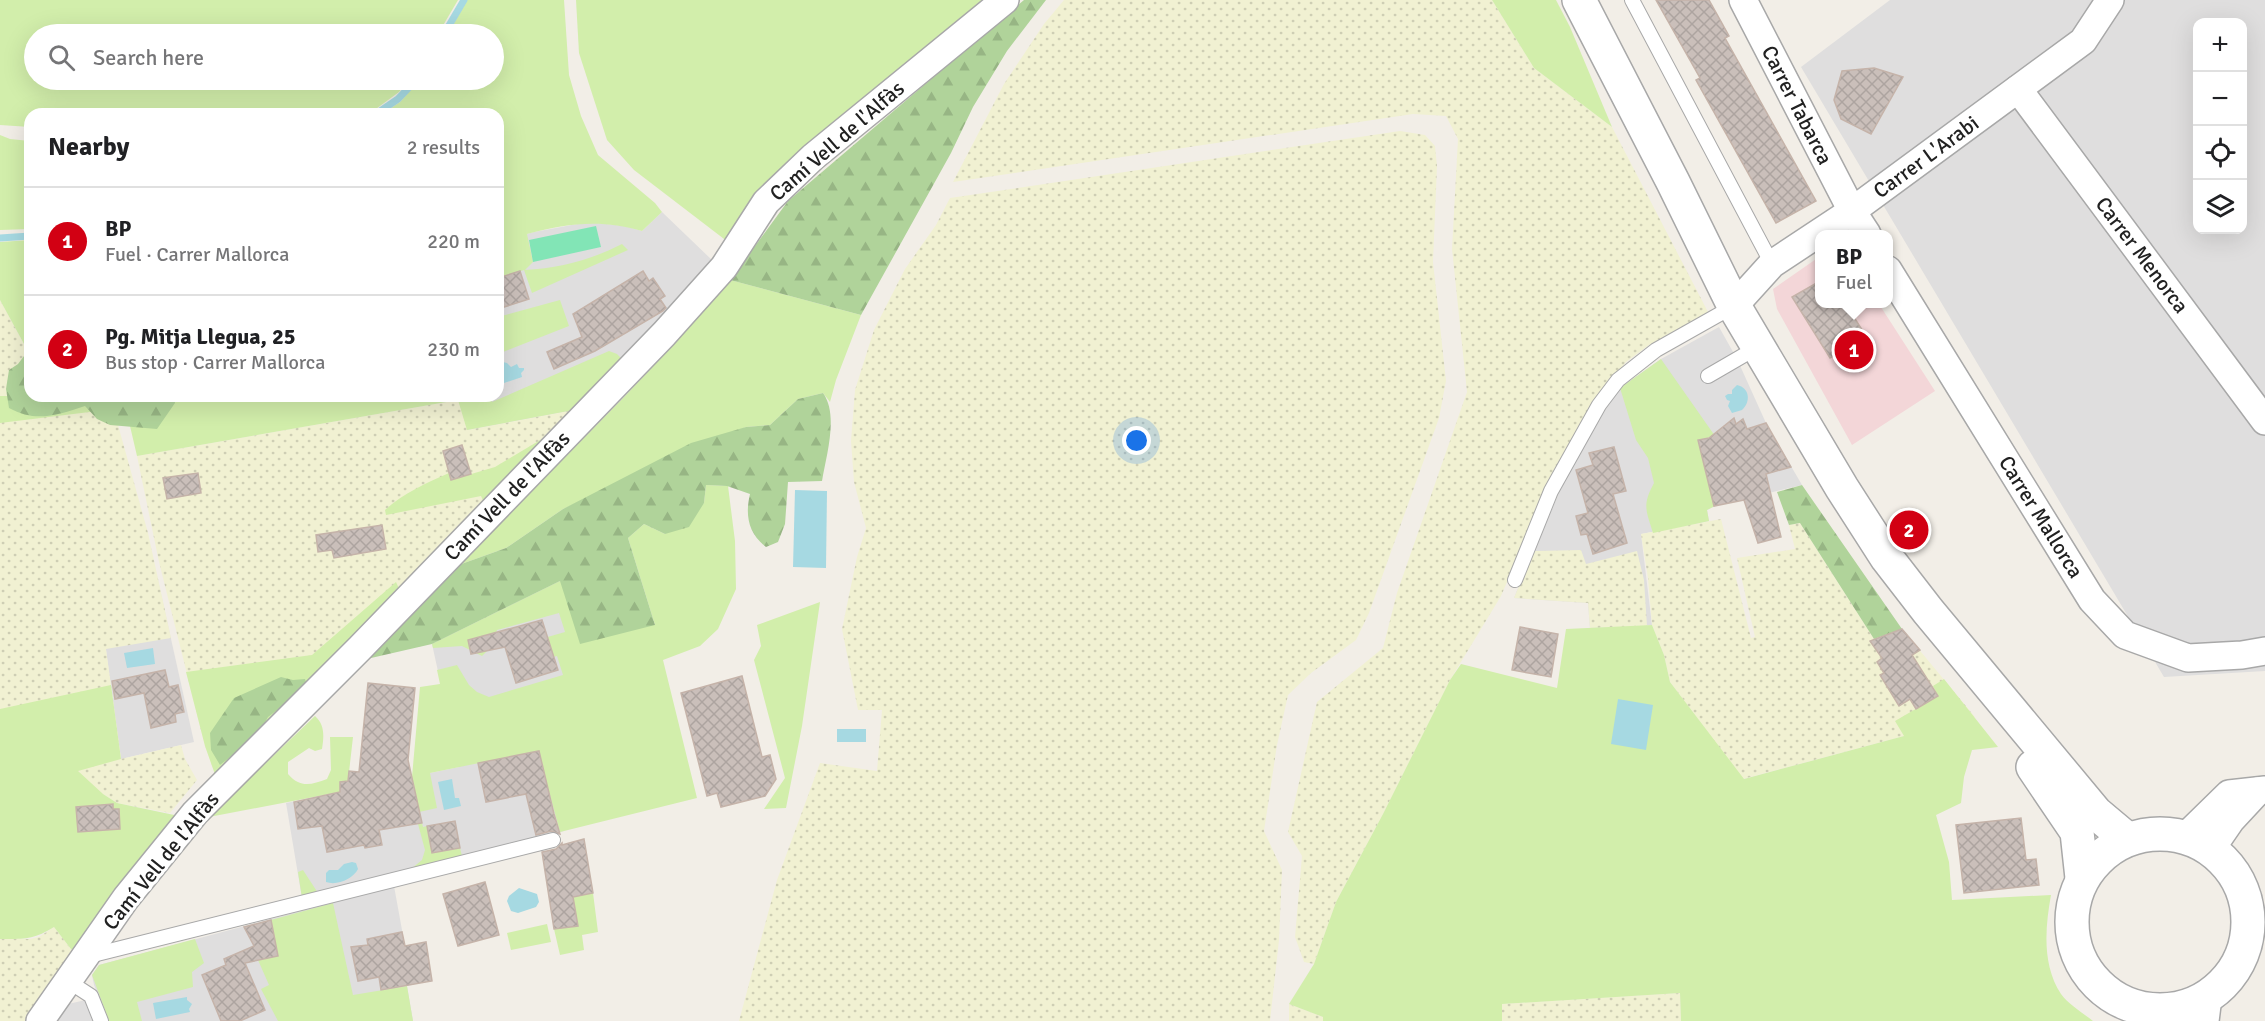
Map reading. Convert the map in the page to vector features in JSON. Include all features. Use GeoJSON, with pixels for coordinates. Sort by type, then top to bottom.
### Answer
{"type":"FeatureCollection","features":[{"type":"Feature","properties":{"kind":"street","name":"Camí Vell de l'Alfàs"},"geometry":{"type":"LineString","coordinates":[[40,1021],[126,898],[195,813],[360,648],[664,334],[724,267],[766,202],[813,157],[1005,0]]}},
{"type":"Feature","properties":{"kind":"street"},"geometry":{"type":"LineString","coordinates":[[1579,0],[1734,306],[1842,488],[1887,558],[1928,611],[2096,813],[2127,839]]}},
{"type":"Feature","properties":{"kind":"street","name":"Carrer Tabarca"},"geometry":{"type":"LineString","coordinates":[[1743,0],[1852,211]]}},
{"type":"Feature","properties":{"kind":"street","name":"Carrer L'Arabi"},"geometry":{"type":"LineString","coordinates":[[1823,230],[2083,41],[2110,0]]}},
{"type":"Feature","properties":{"kind":"street","name":"Carrer Menorca"},"geometry":{"type":"LineString","coordinates":[[2018,89],[2265,421]]}},
{"type":"Feature","properties":{"kind":"street"},"geometry":{"type":"LineString","coordinates":[[1852,211],[1864,230]]}},
{"type":"Feature","properties":{"kind":"street","name":"Carrer L'Arabi"},"geometry":{"type":"LineString","coordinates":[[1734,306],[1772,264],[1815,236]]}},
{"type":"Feature","properties":{"kind":"street","name":"Carrer Mallorca"},"geometry":{"type":"LineString","coordinates":[[1893,278],[2092,600],[2125,634],[2188,658],[2242,655],[2265,651]]}},
{"type":"Feature","properties":{"kind":"street"},"geometry":{"type":"LineString","coordinates":[[1928,611],[2077,832],[2082,878]]}},
{"type":"Feature","properties":{"kind":"street"},"geometry":{"type":"LineString","coordinates":[[2198,843],[2231,820],[2262,790]]}},
{"type":"Feature","properties":{"kind":"street"},"geometry":{"type":"LineString","coordinates":[[2156,833],[2198,843],[2232,869],[2256,906],[2239,961],[2206,1009],[2181,1008],[2156,1016],[2124,1003],[2100,987],[2082,963],[2072,935],[2072,905],[2082,878],[2099,855],[2127,839],[2156,833]]}},
{"type":"Feature","properties":{"kind":"lane"},"geometry":{"type":"LineString","coordinates":[[1632,0],[1772,264]]}},
{"type":"Feature","properties":{"kind":"lane"},"geometry":{"type":"LineString","coordinates":[[1515,580],[1551,491],[1599,405],[1618,380],[1656,350],[1734,306]]}},
{"type":"Feature","properties":{"kind":"lane"},"geometry":{"type":"LineString","coordinates":[[1708,376],[1758,346]]}},
{"type":"Feature","properties":{"kind":"lane"},"geometry":{"type":"LineString","coordinates":[[86,957],[553,840]]}},
{"type":"Feature","properties":{"kind":"lane"},"geometry":{"type":"LineString","coordinates":[[68,981],[91,996],[101,1021]]}},
{"type":"Feature","properties":{"kind":"shaded area"},"geometry":{"type":"Polygon","coordinates":[[[1890,0],[2265,0],[2265,671],[2164,677],[1801,67],[1890,0]]]}},
{"type":"Feature","properties":{"kind":"shaded area"},"geometry":{"type":"Polygon","coordinates":[[[662,212],[713,261],[579,409],[467,430],[459,402],[504,402],[504,240],[588,222],[625,226],[642,231],[662,212]]]}},
{"type":"Feature","properties":{"kind":"shaded area"},"geometry":{"type":"Polygon","coordinates":[[[1815,260],[1815,308],[1882,308],[1935,391],[1852,445],[1777,309],[1773,289],[1815,260]]]}},
{"type":"Feature","properties":{"kind":"shaded area"},"geometry":{"type":"Polygon","coordinates":[[[1719,327],[1737,359],[1766,423],[1802,485],[1715,506],[1707,510],[1709,521],[1641,534],[1652,625],[1590,628],[1588,603],[1514,598],[1567,474],[1608,404],[1620,388],[1661,359],[1719,327]]]}},
{"type":"Feature","properties":{"kind":"shaded area"},"geometry":{"type":"Polygon","coordinates":[[[157,576],[194,742],[121,759],[97,585],[157,576]]]}},
{"type":"Feature","properties":{"kind":"shaded area"},"geometry":{"type":"Polygon","coordinates":[[[560,581],[608,735],[564,831],[302,898],[286,803],[459,767],[432,644],[560,581]]]}},
{"type":"Feature","properties":{"kind":"shaded area"},"geometry":{"type":"Polygon","coordinates":[[[394,886],[412,985],[407,986],[413,1021],[109,1021],[94,985],[92,975],[99,965],[394,886]]]}},
{"type":"Feature","properties":{"kind":"shaded area"},"geometry":{"type":"Polygon","coordinates":[[[86,1000],[95,1021],[57,1021],[68,1004],[86,1000]]]}},
{"type":"Feature","properties":{"kind":"green space"},"geometry":{"type":"Polygon","coordinates":[[[0,0],[458,0],[444,24],[24,24],[24,90],[401,90],[377,108],[24,108],[24,127],[0,125],[0,0]]]}},
{"type":"Feature","properties":{"kind":"green space"},"geometry":{"type":"Polygon","coordinates":[[[467,0],[564,0],[569,75],[581,116],[598,155],[655,203],[662,212],[642,231],[612,225],[584,224],[556,227],[527,234],[533,262],[525,270],[575,262],[599,255],[622,244],[628,250],[532,293],[524,270],[504,276],[504,108],[391,108],[411,90],[504,90],[504,24],[454,24],[467,0]]]}},
{"type":"Feature","properties":{"kind":"green space"},"geometry":{"type":"Polygon","coordinates":[[[576,0],[987,0],[728,242],[634,170],[607,140],[579,53],[576,0]]]}},
{"type":"Feature","properties":{"kind":"green space"},"geometry":{"type":"Polygon","coordinates":[[[1024,0],[1046,0],[1007,51],[973,107],[951,153],[861,315],[730,280],[788,201],[1024,0]]]}},
{"type":"Feature","properties":{"kind":"green space"},"geometry":{"type":"Polygon","coordinates":[[[1064,0],[1492,0],[1534,68],[1612,127],[1708,312],[1649,345],[1626,362],[1596,398],[1547,488],[1501,596],[1450,680],[1336,902],[1314,964],[1304,962],[1295,937],[1302,856],[1288,832],[1317,702],[1383,648],[1397,593],[1467,392],[1452,249],[1458,139],[1446,116],[1413,114],[953,182],[1004,84],[1044,24],[1064,0]]]}},
{"type":"Feature","properties":{"kind":"green space"},"geometry":{"type":"Polygon","coordinates":[[[1492,0],[1556,0],[1570,27],[1612,127],[1534,68],[1492,0]]]}},
{"type":"Feature","properties":{"kind":"green space"},"geometry":{"type":"Polygon","coordinates":[[[1400,131],[1425,135],[1435,146],[1437,166],[1433,262],[1446,381],[1439,418],[1369,613],[1356,640],[1311,673],[1288,695],[1277,745],[1264,831],[1282,870],[1279,940],[1270,1021],[739,1021],[777,880],[820,763],[877,771],[882,710],[858,710],[842,629],[857,557],[866,528],[854,482],[851,441],[855,390],[874,330],[905,269],[936,225],[950,198],[1400,131]]]}},
{"type":"Feature","properties":{"kind":"green space"},"geometry":{"type":"Polygon","coordinates":[[[0,135],[24,140],[24,229],[0,230],[0,135]]]}},
{"type":"Feature","properties":{"kind":"green space"},"geometry":{"type":"Polygon","coordinates":[[[596,226],[601,247],[533,262],[529,240],[596,226]]]}},
{"type":"Feature","properties":{"kind":"green space"},"geometry":{"type":"Polygon","coordinates":[[[24,240],[24,344],[0,300],[0,242],[24,240]]]}},
{"type":"Feature","properties":{"kind":"green space"},"geometry":{"type":"Polygon","coordinates":[[[730,280],[861,315],[830,402],[823,393],[798,399],[770,425],[746,427],[563,509],[506,548],[453,567],[630,391],[730,280]]]}},
{"type":"Feature","properties":{"kind":"green space"},"geometry":{"type":"Polygon","coordinates":[[[0,300],[24,344],[24,402],[112,402],[148,533],[171,638],[106,649],[121,759],[181,745],[185,759],[197,780],[170,813],[117,803],[103,794],[0,812],[0,300]]]}},
{"type":"Feature","properties":{"kind":"green space"},"geometry":{"type":"Polygon","coordinates":[[[560,300],[569,326],[504,352],[504,315],[560,300]]]}},
{"type":"Feature","properties":{"kind":"green space"},"geometry":{"type":"Polygon","coordinates":[[[609,351],[617,354],[623,360],[579,409],[467,430],[459,402],[504,402],[504,397],[609,351]]]}},
{"type":"Feature","properties":{"kind":"green space"},"geometry":{"type":"Polygon","coordinates":[[[24,356],[24,402],[175,403],[157,429],[110,425],[97,419],[85,406],[47,416],[19,413],[9,408],[6,389],[9,370],[24,356]]]}},
{"type":"Feature","properties":{"kind":"green space"},"geometry":{"type":"Polygon","coordinates":[[[1661,359],[1715,436],[1699,440],[1715,506],[1707,510],[1709,521],[1653,533],[1646,508],[1654,483],[1648,458],[1636,440],[1620,388],[1661,359]]]}},
{"type":"Feature","properties":{"kind":"green space"},"geometry":{"type":"Polygon","coordinates":[[[823,393],[828,402],[831,424],[822,481],[788,482],[785,524],[778,542],[766,547],[755,536],[748,516],[750,494],[727,486],[706,485],[704,503],[689,527],[665,534],[644,524],[628,538],[655,625],[580,644],[560,581],[432,644],[358,661],[453,567],[506,548],[563,509],[691,443],[746,427],[770,425],[798,399],[823,393]]]}},
{"type":"Feature","properties":{"kind":"green space"},"geometry":{"type":"Polygon","coordinates":[[[0,396],[24,396],[24,402],[112,402],[114,409],[0,423],[0,396]]]}},
{"type":"Feature","properties":{"kind":"green space"},"geometry":{"type":"Polygon","coordinates":[[[124,402],[447,402],[137,456],[124,402]]]}},
{"type":"Feature","properties":{"kind":"green space"},"geometry":{"type":"Polygon","coordinates":[[[447,402],[459,402],[468,430],[579,409],[217,780],[205,746],[159,562],[137,456],[447,402]]]}},
{"type":"Feature","properties":{"kind":"green space"},"geometry":{"type":"Polygon","coordinates":[[[542,439],[545,445],[486,507],[481,496],[386,515],[385,510],[407,493],[449,473],[451,480],[495,467],[542,439]]]}},
{"type":"Feature","properties":{"kind":"green space"},"geometry":{"type":"Polygon","coordinates":[[[706,485],[728,486],[735,541],[736,589],[718,629],[700,646],[663,660],[697,798],[560,832],[538,751],[430,773],[437,808],[419,812],[412,777],[420,687],[440,684],[437,670],[457,665],[469,685],[477,692],[489,697],[563,675],[557,656],[550,658],[544,638],[565,632],[559,613],[497,630],[492,646],[482,656],[462,646],[433,648],[432,644],[560,581],[655,625],[628,538],[644,524],[665,534],[704,503],[706,485]]]}},
{"type":"Feature","properties":{"kind":"green space"},"geometry":{"type":"Polygon","coordinates":[[[1802,485],[1902,629],[1874,639],[1800,523],[1789,525],[1777,492],[1802,485]]]}},
{"type":"Feature","properties":{"kind":"green space"},"geometry":{"type":"Polygon","coordinates":[[[1721,519],[1751,638],[1755,637],[1737,558],[1795,549],[1789,525],[1800,523],[1874,639],[1902,629],[1975,717],[1743,779],[1670,682],[1664,655],[1652,625],[1641,534],[1721,519]]]}},
{"type":"Feature","properties":{"kind":"green space"},"geometry":{"type":"Polygon","coordinates":[[[1581,550],[1586,564],[1637,551],[1644,580],[1647,626],[1590,628],[1588,603],[1514,598],[1534,551],[1581,550]]]}},
{"type":"Feature","properties":{"kind":"green space"},"geometry":{"type":"Polygon","coordinates":[[[396,582],[401,593],[217,780],[205,746],[186,672],[312,655],[396,582]]]}},
{"type":"Feature","properties":{"kind":"green space"},"geometry":{"type":"Polygon","coordinates":[[[820,602],[802,726],[786,808],[764,809],[785,778],[754,660],[761,646],[757,625],[820,602]]]}},
{"type":"Feature","properties":{"kind":"green space"},"geometry":{"type":"Polygon","coordinates":[[[1652,625],[1664,655],[1670,682],[1744,779],[1904,736],[1895,721],[1938,696],[1933,686],[1944,679],[1998,747],[1972,750],[1964,777],[1961,803],[1936,815],[1949,862],[1952,900],[2051,895],[2047,920],[2047,946],[2055,983],[2064,998],[2093,1021],[1681,1021],[1680,993],[1502,1004],[1502,1021],[1323,1021],[1323,1017],[1289,1004],[1314,964],[1336,902],[1450,680],[1461,664],[1557,688],[1566,629],[1652,625]]]}},
{"type":"Feature","properties":{"kind":"green space"},"geometry":{"type":"Polygon","coordinates":[[[281,677],[293,680],[305,679],[306,682],[301,692],[268,717],[261,730],[220,765],[211,750],[210,733],[234,698],[281,677]]]}},
{"type":"Feature","properties":{"kind":"green space"},"geometry":{"type":"Polygon","coordinates":[[[111,685],[121,759],[78,771],[103,794],[117,803],[179,816],[77,954],[54,927],[28,938],[0,939],[0,709],[111,685]]]}},
{"type":"Feature","properties":{"kind":"green space"},"geometry":{"type":"Polygon","coordinates":[[[315,716],[321,723],[323,731],[322,749],[315,751],[309,748],[288,762],[288,774],[297,782],[306,784],[327,779],[331,770],[330,737],[353,737],[348,781],[340,782],[340,792],[209,817],[315,716]]]}},
{"type":"Feature","properties":{"kind":"green space"},"geometry":{"type":"Polygon","coordinates":[[[422,823],[423,827],[427,826],[432,853],[460,848],[462,856],[411,869],[422,860],[425,850],[418,824],[422,823]]]}},
{"type":"Feature","properties":{"kind":"green space"},"geometry":{"type":"Polygon","coordinates":[[[303,870],[318,893],[302,898],[298,872],[303,870]]]}},
{"type":"Feature","properties":{"kind":"green space"},"geometry":{"type":"Polygon","coordinates":[[[593,893],[598,932],[582,935],[584,950],[560,955],[554,929],[578,926],[573,897],[593,893]]]}},
{"type":"Feature","properties":{"kind":"green space"},"geometry":{"type":"Polygon","coordinates":[[[333,903],[353,995],[407,986],[413,1021],[278,1021],[261,989],[269,985],[258,960],[278,955],[271,920],[333,903]]]}},
{"type":"Feature","properties":{"kind":"green space"},"geometry":{"type":"Polygon","coordinates":[[[547,924],[551,942],[511,950],[507,933],[547,924]]]}},
{"type":"Feature","properties":{"kind":"green space"},"geometry":{"type":"Polygon","coordinates":[[[54,927],[77,954],[26,1021],[0,1021],[0,939],[39,937],[54,927]]]}},
{"type":"Feature","properties":{"kind":"green space"},"geometry":{"type":"Polygon","coordinates":[[[195,939],[204,963],[192,972],[193,987],[137,1002],[142,1021],[109,1021],[92,975],[99,965],[195,939]]]}},
{"type":"Feature","properties":{"kind":"green space"},"geometry":{"type":"Polygon","coordinates":[[[1680,993],[1681,1021],[1502,1021],[1501,1004],[1680,993]]]}},
{"type":"Feature","properties":{"kind":"green space"},"geometry":{"type":"Polygon","coordinates":[[[1289,1004],[1323,1017],[1323,1021],[1289,1021],[1289,1004]]]}},
{"type":"Feature","properties":{"kind":"water"},"geometry":{"type":"Polygon","coordinates":[[[504,362],[511,367],[517,364],[519,368],[524,368],[521,373],[522,377],[504,383],[504,362]]]}},
{"type":"Feature","properties":{"kind":"water"},"geometry":{"type":"Polygon","coordinates":[[[1737,385],[1745,389],[1748,399],[1742,410],[1732,413],[1728,406],[1730,401],[1725,396],[1732,394],[1732,390],[1737,385]]]}},
{"type":"Feature","properties":{"kind":"water"},"geometry":{"type":"Polygon","coordinates":[[[795,490],[827,491],[826,568],[793,567],[795,490]]]}},
{"type":"Feature","properties":{"kind":"water"},"geometry":{"type":"Polygon","coordinates":[[[153,648],[155,664],[127,668],[124,653],[153,648]]]}},
{"type":"Feature","properties":{"kind":"water"},"geometry":{"type":"Polygon","coordinates":[[[1618,699],[1653,705],[1646,750],[1611,744],[1618,699]]]}},
{"type":"Feature","properties":{"kind":"water"},"geometry":{"type":"Polygon","coordinates":[[[837,729],[866,729],[866,742],[837,742],[837,729]]]}},
{"type":"Feature","properties":{"kind":"water"},"geometry":{"type":"Polygon","coordinates":[[[452,779],[455,798],[459,798],[461,806],[444,810],[438,782],[452,779]]]}},
{"type":"Feature","properties":{"kind":"water"},"geometry":{"type":"Polygon","coordinates":[[[356,863],[358,869],[349,879],[340,882],[326,882],[326,873],[329,870],[338,870],[344,864],[356,863]]]}},
{"type":"Feature","properties":{"kind":"water"},"geometry":{"type":"Polygon","coordinates":[[[519,888],[537,894],[539,902],[536,907],[518,913],[511,911],[507,901],[509,896],[519,888]]]}},
{"type":"Feature","properties":{"kind":"water"},"geometry":{"type":"Polygon","coordinates":[[[187,997],[192,1004],[190,1012],[156,1019],[153,1003],[187,997]]]}},
{"type":"Feature","properties":{"kind":"building"},"geometry":{"type":"Polygon","coordinates":[[[1656,0],[1709,0],[1729,36],[1725,38],[1816,201],[1776,223],[1696,80],[1700,78],[1656,0]]]}},
{"type":"Feature","properties":{"kind":"building"},"geometry":{"type":"Polygon","coordinates":[[[1874,68],[1903,77],[1871,134],[1841,119],[1834,100],[1842,71],[1874,68]]]}},
{"type":"Feature","properties":{"kind":"building"},"geometry":{"type":"Polygon","coordinates":[[[520,271],[529,299],[504,307],[504,276],[520,271]]]}},
{"type":"Feature","properties":{"kind":"building"},"geometry":{"type":"Polygon","coordinates":[[[643,271],[649,281],[653,278],[665,296],[660,299],[666,308],[595,351],[554,369],[547,352],[582,337],[573,314],[643,271]]]}},
{"type":"Feature","properties":{"kind":"building"},"geometry":{"type":"Polygon","coordinates":[[[1815,284],[1815,308],[1848,308],[1866,336],[1830,358],[1792,297],[1815,284]]]}},
{"type":"Feature","properties":{"kind":"building"},"geometry":{"type":"Polygon","coordinates":[[[1734,418],[1736,424],[1743,419],[1747,429],[1766,423],[1791,467],[1766,474],[1781,537],[1758,543],[1744,500],[1714,506],[1698,440],[1709,438],[1734,418]]]}},
{"type":"Feature","properties":{"kind":"building"},"geometry":{"type":"Polygon","coordinates":[[[462,445],[471,474],[451,480],[443,451],[462,445]]]}},
{"type":"Feature","properties":{"kind":"building"},"geometry":{"type":"Polygon","coordinates":[[[1614,447],[1626,491],[1613,494],[1627,543],[1593,554],[1587,534],[1581,535],[1576,516],[1588,513],[1576,470],[1593,465],[1589,453],[1614,447]]]}},
{"type":"Feature","properties":{"kind":"building"},"geometry":{"type":"Polygon","coordinates":[[[198,473],[201,493],[167,499],[163,478],[198,473]]]}},
{"type":"Feature","properties":{"kind":"building"},"geometry":{"type":"Polygon","coordinates":[[[382,525],[386,549],[334,558],[332,550],[318,552],[316,535],[382,525]]]}},
{"type":"Feature","properties":{"kind":"building"},"geometry":{"type":"Polygon","coordinates":[[[542,620],[558,670],[516,683],[505,647],[471,654],[468,640],[542,620]]]}},
{"type":"Feature","properties":{"kind":"building"},"geometry":{"type":"Polygon","coordinates":[[[1520,627],[1558,634],[1551,677],[1512,670],[1520,627]]]}},
{"type":"Feature","properties":{"kind":"building"},"geometry":{"type":"Polygon","coordinates":[[[1902,629],[1920,650],[1912,655],[1938,696],[1916,709],[1910,699],[1899,706],[1880,675],[1884,673],[1877,662],[1882,658],[1870,641],[1902,629]]]}},
{"type":"Feature","properties":{"kind":"building"},"geometry":{"type":"Polygon","coordinates":[[[165,670],[169,687],[178,685],[184,712],[175,714],[176,722],[151,728],[144,693],[115,699],[112,681],[165,670]]]}},
{"type":"Feature","properties":{"kind":"building"},"geometry":{"type":"Polygon","coordinates":[[[742,676],[762,757],[770,755],[776,779],[765,796],[721,807],[717,793],[707,796],[681,693],[742,676]]]}},
{"type":"Feature","properties":{"kind":"building"},"geometry":{"type":"Polygon","coordinates":[[[368,683],[415,688],[408,760],[422,823],[379,830],[382,845],[365,848],[364,845],[327,852],[322,826],[298,829],[294,802],[340,792],[340,782],[348,781],[349,771],[359,772],[368,683]]]}},
{"type":"Feature","properties":{"kind":"building"},"geometry":{"type":"Polygon","coordinates":[[[539,751],[560,834],[551,831],[536,835],[526,794],[486,802],[478,763],[539,751]]]}},
{"type":"Feature","properties":{"kind":"building"},"geometry":{"type":"Polygon","coordinates":[[[113,804],[113,809],[119,809],[120,829],[78,832],[76,807],[113,804]]]}},
{"type":"Feature","properties":{"kind":"building"},"geometry":{"type":"Polygon","coordinates":[[[2021,818],[2026,860],[2036,859],[2039,885],[1964,893],[1956,825],[2021,818]]]}},
{"type":"Feature","properties":{"kind":"building"},"geometry":{"type":"Polygon","coordinates":[[[455,821],[460,848],[432,853],[427,826],[455,821]]]}},
{"type":"Feature","properties":{"kind":"building"},"geometry":{"type":"Polygon","coordinates":[[[584,839],[593,893],[573,897],[578,926],[554,929],[542,852],[556,849],[562,843],[562,845],[584,839]]]}},
{"type":"Feature","properties":{"kind":"building"},"geometry":{"type":"Polygon","coordinates":[[[485,882],[499,935],[458,946],[443,894],[485,882]]]}},
{"type":"Feature","properties":{"kind":"building"},"geometry":{"type":"Polygon","coordinates":[[[271,920],[278,956],[245,963],[265,1010],[240,1021],[221,1021],[202,975],[226,965],[224,959],[254,946],[244,927],[271,920]]]}},
{"type":"Feature","properties":{"kind":"building"},"geometry":{"type":"Polygon","coordinates":[[[402,932],[405,946],[426,942],[432,981],[381,990],[379,977],[358,981],[351,947],[368,945],[367,939],[402,932]]]}},
{"type":"Feature","properties":{"kind":"waterway"},"geometry":{"type":"LineString","coordinates":[[450,24],[464,0]]}},
{"type":"Feature","properties":{"kind":"waterway"},"geometry":{"type":"LineString","coordinates":[[385,108],[407,90]]}},
{"type":"Feature","properties":{"kind":"waterway"},"geometry":{"type":"LineString","coordinates":[[0,238],[24,236]]}},
{"type":"Feature","properties":{"kind":"place","name":"BP"},"geometry":{"type":"Point","coordinates":[1854,350]}},
{"type":"Feature","properties":{"kind":"place","name":"Pg. Mitja Llegua, 25"},"geometry":{"type":"Point","coordinates":[1909,530]}}]}
